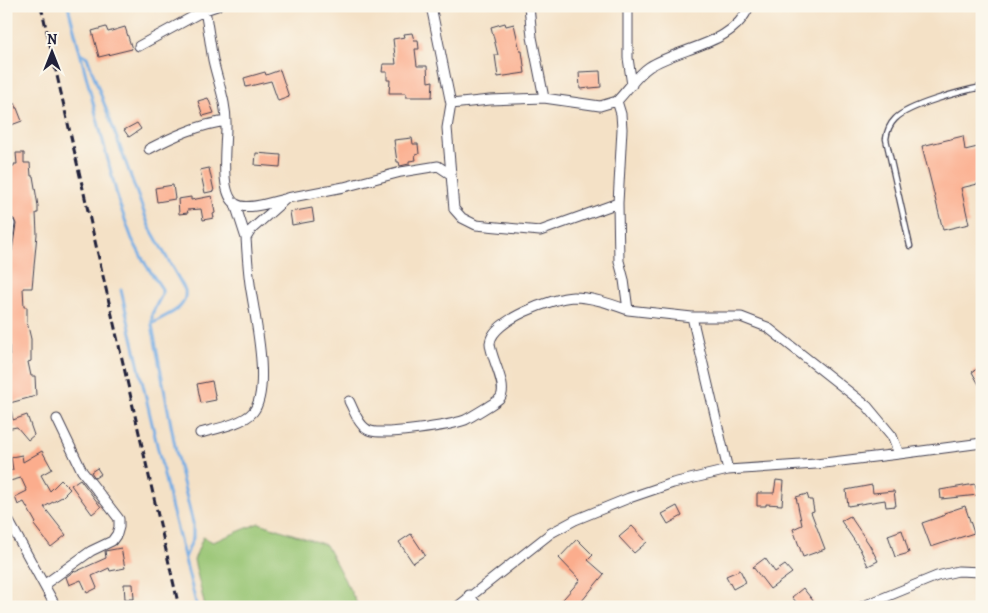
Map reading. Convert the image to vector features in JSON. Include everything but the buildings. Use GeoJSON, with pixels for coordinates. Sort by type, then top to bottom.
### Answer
{"type":"FeatureCollection","features":[{"type":"Feature","properties":{"kind":"street"},"geometry":{"type":"LineString","coordinates":[[139,46],[205,10],[217,6]]}},
{"type":"Feature","properties":{"kind":"street"},"geometry":{"type":"LineString","coordinates":[[431,6],[451,104],[446,128],[454,210],[462,218],[476,225],[540,231],[618,203]]}},
{"type":"Feature","properties":{"kind":"street"},"geometry":{"type":"LineString","coordinates":[[529,6],[532,37],[544,98]]}},
{"type":"Feature","properties":{"kind":"street"},"geometry":{"type":"LineString","coordinates":[[628,6],[628,58],[632,85]]}},
{"type":"Feature","properties":{"kind":"street"},"geometry":{"type":"LineString","coordinates":[[451,104],[544,98],[600,106],[617,101],[646,69],[727,32],[739,24],[749,6]]}},
{"type":"Feature","properties":{"kind":"street"},"geometry":{"type":"LineString","coordinates":[[200,433],[244,420],[253,412],[258,404],[261,378],[260,347],[250,284],[246,238],[235,204],[227,193],[225,177],[226,121],[223,96],[213,60],[205,10]]}},
{"type":"Feature","properties":{"kind":"street"},"geometry":{"type":"LineString","coordinates":[[617,101],[621,114],[622,129],[618,203],[619,261],[628,310]]}},
{"type":"Feature","properties":{"kind":"street"},"geometry":{"type":"LineString","coordinates":[[149,149],[186,131],[211,123],[226,121]]}},
{"type":"Feature","properties":{"kind":"street"},"geometry":{"type":"LineString","coordinates":[[235,204],[246,208],[344,187],[401,172],[438,166],[450,174]]}},
{"type":"Feature","properties":{"kind":"street"},"geometry":{"type":"LineString","coordinates":[[246,238],[251,230],[287,198]]}},
{"type":"Feature","properties":{"kind":"street"},"geometry":{"type":"LineString","coordinates":[[6,223],[10,224],[6,250]]}},
{"type":"Feature","properties":{"kind":"street"},"geometry":{"type":"LineString","coordinates":[[349,401],[361,424],[370,431],[430,427],[465,420],[500,398],[503,391],[492,355],[490,342],[493,334],[506,322],[556,299],[574,297],[604,302],[628,310],[692,317],[741,317],[767,327],[867,406],[892,436],[899,454]]}},
{"type":"Feature","properties":{"kind":"street"},"geometry":{"type":"LineString","coordinates":[[692,317],[728,470]]}},
{"type":"Feature","properties":{"kind":"street"},"geometry":{"type":"LineString","coordinates":[[45,584],[91,551],[112,541],[119,527],[119,519],[82,471],[57,419]]}},
{"type":"Feature","properties":{"kind":"street"},"geometry":{"type":"LineString","coordinates":[[456,607],[551,533],[575,520],[664,486],[728,470],[816,464],[982,443]]}},
{"type":"Feature","properties":{"kind":"street"},"geometry":{"type":"LineString","coordinates":[[6,516],[56,607]]}},
{"type":"Feature","properties":{"kind":"street"},"geometry":{"type":"LineString","coordinates":[[861,607],[936,576],[958,571],[982,572]]}},
{"type":"Feature","properties":{"kind":"street"},"geometry":{"type":"LineString","coordinates":[[469,595],[478,607]]}},
{"type":"Feature","properties":{"kind":"lane"},"geometry":{"type":"LineString","coordinates":[[910,246],[886,139],[888,129],[896,118],[910,109],[956,93],[982,87]]}},
{"type":"Feature","properties":{"kind":"green space"},"geometry":{"type":"Polygon","coordinates":[[[259,523],[326,545],[359,607],[205,607],[194,560],[203,537],[213,542],[259,523]]]}},
{"type":"Feature","properties":{"kind":"waterway"},"geometry":{"type":"LineString","coordinates":[[68,6],[119,203],[132,239],[162,289],[162,294],[152,314],[152,325],[178,462],[193,523],[193,538],[185,558]]}},
{"type":"Feature","properties":{"kind":"waterway"},"geometry":{"type":"LineString","coordinates":[[82,54],[87,57],[149,226],[185,290],[183,303],[174,311],[152,324]]}},
{"type":"Feature","properties":{"kind":"waterway"},"geometry":{"type":"LineString","coordinates":[[121,290],[170,501],[197,607]]}},
{"type":"Feature","properties":{"kind":"railway"},"geometry":{"type":"LineString","coordinates":[[41,6],[179,607]]}}]}
